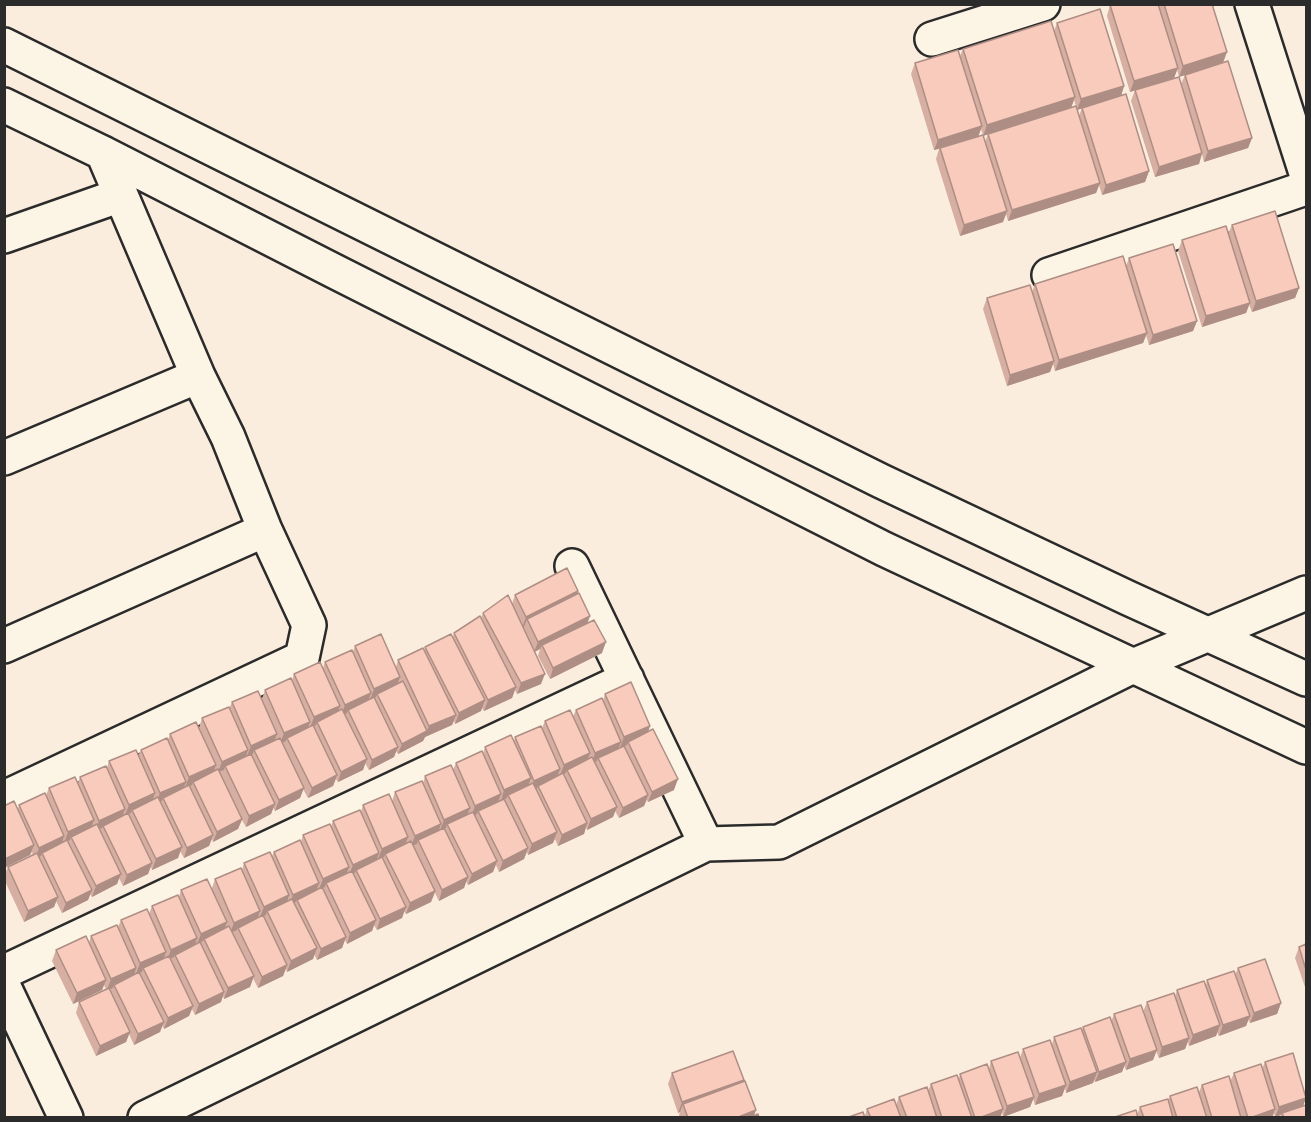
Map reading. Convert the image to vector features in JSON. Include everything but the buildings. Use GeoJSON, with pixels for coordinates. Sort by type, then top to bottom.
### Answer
{"type":"FeatureCollection","features":[{"type":"Feature","properties":{"kind":"street"},"geometry":{"type":"LineString","coordinates":[[932,39],[1043,4]]}},
{"type":"Feature","properties":{"kind":"street"},"geometry":{"type":"LineString","coordinates":[[1252,4],[1306,173]]}},
{"type":"Feature","properties":{"kind":"street"},"geometry":{"type":"LineString","coordinates":[[4,45],[882,481],[1128,598],[1306,679]]}},
{"type":"Feature","properties":{"kind":"street"},"geometry":{"type":"LineString","coordinates":[[4,105],[884,549],[1306,747]]}},
{"type":"Feature","properties":{"kind":"street"},"geometry":{"type":"LineString","coordinates":[[4,798],[302,658],[309,626],[265,530],[228,437],[198,376],[103,153]]}},
{"type":"Feature","properties":{"kind":"street"},"geometry":{"type":"LineString","coordinates":[[1049,275],[1306,188]]}},
{"type":"Feature","properties":{"kind":"street"},"geometry":{"type":"LineString","coordinates":[[4,236],[121,195]]}},
{"type":"Feature","properties":{"kind":"street"},"geometry":{"type":"LineString","coordinates":[[4,458],[198,376]]}},
{"type":"Feature","properties":{"kind":"street"},"geometry":{"type":"LineString","coordinates":[[4,646],[265,530]]}},
{"type":"Feature","properties":{"kind":"street"},"geometry":{"type":"LineString","coordinates":[[572,566],[706,844]]}},
{"type":"Feature","properties":{"kind":"street"},"geometry":{"type":"LineString","coordinates":[[146,1118],[706,844],[779,842],[1133,666],[1306,593]]}},
{"type":"Feature","properties":{"kind":"street"},"geometry":{"type":"LineString","coordinates":[[4,972],[627,679]]}},
{"type":"Feature","properties":{"kind":"street"},"geometry":{"type":"LineString","coordinates":[[4,987],[66,1118]]}}]}
